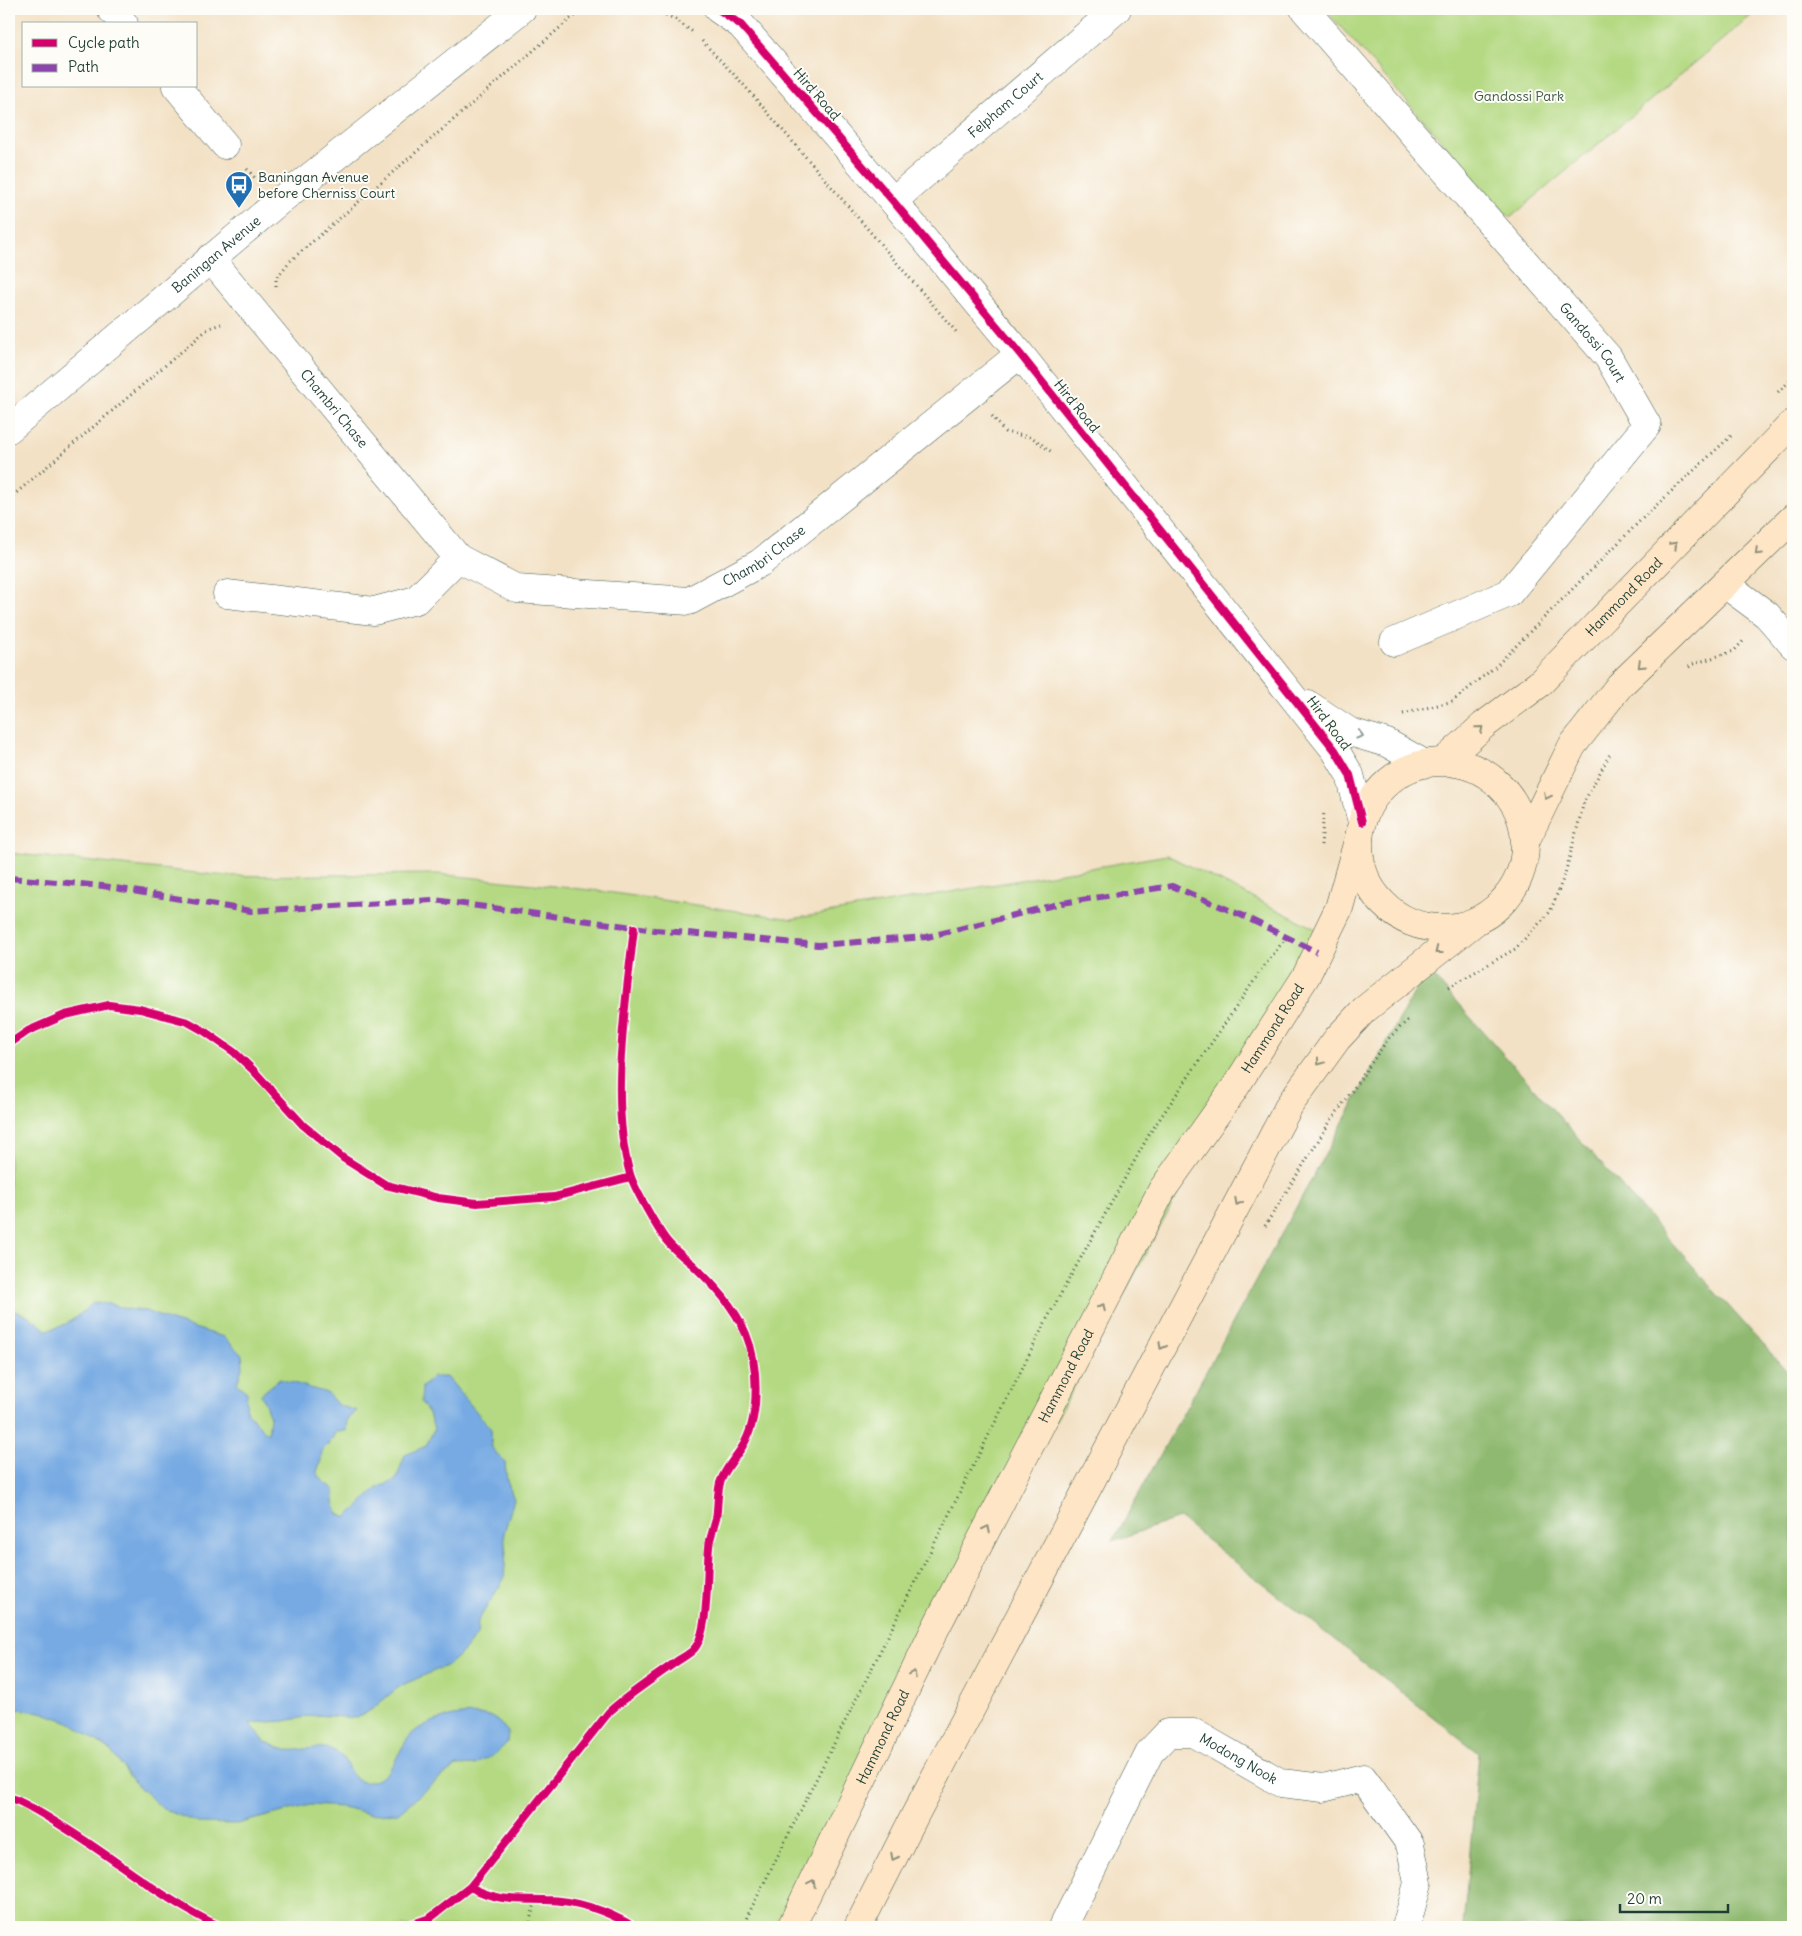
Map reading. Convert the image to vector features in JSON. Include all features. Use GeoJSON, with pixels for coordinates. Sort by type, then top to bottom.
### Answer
{"type":"FeatureCollection","features":[{"type":"Feature","properties":{"kind":"main road","name":"Hammond Road"},"geometry":{"type":"LineString","coordinates":[[1434,762],[1539,684],[1793,423]]}},
{"type":"Feature","properties":{"kind":"main road"},"geometry":{"type":"LineString","coordinates":[[858,1927],[1290,1104],[1337,1039],[1364,1010],[1476,921],[1498,908],[1514,888],[1523,865],[1526,840],[1572,746],[1578,738],[1620,685],[1793,518]]}},
{"type":"Feature","properties":{"kind":"main road"},"geometry":{"type":"LineString","coordinates":[[1476,921],[1448,928],[1420,926],[1394,913],[1373,892],[1361,866],[1360,829],[1370,802],[1384,784],[1402,771],[1434,762],[1468,765],[1490,777],[1508,794],[1520,815],[1526,840]]}},
{"type":"Feature","properties":{"kind":"main road","name":"Hammond Road"},"geometry":{"type":"LineString","coordinates":[[791,1927],[933,1633],[1162,1190],[1234,1089],[1306,976],[1339,908],[1360,829]]}},
{"type":"Feature","properties":{"kind":"street"},"geometry":{"type":"LineString","coordinates":[[111,9],[122,22]]}},
{"type":"Feature","properties":{"kind":"street","name":"Baningan Avenue"},"geometry":{"type":"LineString","coordinates":[[9,429],[277,203],[522,9]]}},
{"type":"Feature","properties":{"kind":"street","name":"Hird Road"},"geometry":{"type":"LineString","coordinates":[[718,9],[737,17],[894,201],[1020,354],[1335,750],[1350,775],[1360,829]]}},
{"type":"Feature","properties":{"kind":"street","name":"Felpham Court"},"geometry":{"type":"LineString","coordinates":[[894,201],[1117,9]]}},
{"type":"Feature","properties":{"kind":"street","name":"Gandossi Court"},"geometry":{"type":"LineString","coordinates":[[1304,9],[1608,357],[1647,424],[1509,593],[1394,642]]}},
{"type":"Feature","properties":{"kind":"street"},"geometry":{"type":"LineString","coordinates":[[178,88],[225,145]]}},
{"type":"Feature","properties":{"kind":"street","name":"Chambri Chase"},"geometry":{"type":"LineString","coordinates":[[210,258],[458,558],[517,589],[689,601],[760,563],[1020,354]]}},
{"type":"Feature","properties":{"kind":"street"},"geometry":{"type":"LineString","coordinates":[[227,594],[374,611],[416,600],[458,558]]}},
{"type":"Feature","properties":{"kind":"street"},"geometry":{"type":"LineString","coordinates":[[1725,584],[1767,615],[1793,645]]}},
{"type":"Feature","properties":{"kind":"street","name":"Hird Road"},"geometry":{"type":"LineString","coordinates":[[1289,692],[1350,732],[1387,743],[1434,762]]}},
{"type":"Feature","properties":{"kind":"street","name":"Modong Nook"},"geometry":{"type":"LineString","coordinates":[[1063,1927],[1150,1752],[1168,1733],[1194,1733],[1281,1783],[1323,1788],[1363,1778],[1410,1844],[1418,1883],[1406,1927]]}},
{"type":"Feature","properties":{"kind":"path"},"geometry":{"type":"LineString","coordinates":[[277,291],[276,279],[289,262],[570,19],[586,9]]}},
{"type":"Feature","properties":{"kind":"path"},"geometry":{"type":"LineString","coordinates":[[225,145],[277,203]]}},
{"type":"Feature","properties":{"kind":"path"},"geometry":{"type":"LineString","coordinates":[[9,500],[209,328],[222,324]]}},
{"type":"Feature","properties":{"kind":"path"},"geometry":{"type":"LineString","coordinates":[[1686,669],[1693,664],[1734,651],[1767,615]]}},
{"type":"Feature","properties":{"kind":"path"},"geometry":{"type":"LineString","coordinates":[[1447,988],[1515,949],[1550,912],[1565,874],[1584,802],[1614,747]]}},
{"type":"Feature","properties":{"kind":"path"},"geometry":{"type":"LineString","coordinates":[[1261,1233],[1333,1117],[1388,1040],[1413,1015]]}},
{"type":"Feature","properties":{"kind":"path"},"geometry":{"type":"LineString","coordinates":[[524,1900],[547,1900]]}},
{"type":"Feature","properties":{"kind":"path"},"geometry":{"type":"LineString","coordinates":[[530,1927],[530,1920],[536,1900]]}},
{"type":"Feature","properties":{"kind":"green space","name":"Gandossi Park"},"geometry":{"type":"Polygon","coordinates":[[[1325,9],[1759,9],[1510,218],[1325,9]]]}},
{"type":"Feature","properties":{"kind":"green space"},"geometry":{"type":"Polygon","coordinates":[[[9,853],[226,876],[438,874],[600,891],[792,919],[1167,855],[1320,931],[782,1927],[9,1927],[9,853]]]}},
{"type":"Feature","properties":{"kind":"green space"},"geometry":{"type":"Polygon","coordinates":[[[1427,969],[1793,1378],[1793,1927],[1463,1927],[1479,1753],[1179,1518],[1113,1541],[1427,969]]]}},
{"type":"Feature","properties":{"kind":"water"},"geometry":{"type":"Polygon","coordinates":[[[93,1303],[110,1304],[126,1309],[146,1311],[171,1321],[224,1337],[242,1355],[243,1365],[237,1384],[247,1392],[246,1409],[268,1434],[270,1417],[261,1394],[280,1379],[327,1393],[338,1405],[357,1411],[347,1419],[346,1431],[336,1431],[330,1443],[322,1451],[317,1472],[322,1480],[334,1489],[334,1501],[338,1514],[346,1517],[377,1488],[396,1480],[405,1455],[426,1446],[434,1429],[429,1414],[421,1402],[422,1387],[433,1377],[447,1377],[491,1429],[492,1448],[505,1463],[507,1481],[514,1499],[504,1533],[506,1552],[504,1579],[478,1621],[477,1635],[464,1651],[448,1665],[400,1686],[371,1710],[357,1718],[315,1715],[285,1721],[250,1723],[265,1742],[283,1749],[326,1748],[338,1753],[357,1780],[362,1782],[369,1782],[384,1775],[390,1769],[411,1735],[426,1725],[445,1718],[475,1714],[488,1716],[497,1721],[508,1732],[507,1743],[494,1755],[475,1765],[457,1766],[437,1780],[398,1813],[370,1814],[343,1807],[310,1805],[237,1824],[198,1823],[163,1809],[134,1782],[110,1750],[69,1722],[41,1712],[9,1708],[9,1309],[29,1316],[46,1330],[66,1324],[93,1303]]]}},
{"type":"Feature","properties":{"kind":"marked path"},"geometry":{"type":"LineString","coordinates":[[9,878],[103,886],[251,911],[434,900],[655,930],[818,945],[927,937],[1062,903],[1172,886],[1243,916],[1317,952]]}},
{"type":"Feature","properties":{"kind":"cycle path"},"geometry":{"type":"LineString","coordinates":[[718,9],[741,25],[893,201],[1020,354],[1335,750],[1350,775],[1362,822]]}},
{"type":"Feature","properties":{"kind":"cycle path"},"geometry":{"type":"LineString","coordinates":[[404,1927],[430,1918],[470,1887],[609,1712],[632,1693],[694,1649],[703,1627],[710,1540],[716,1519],[720,1483],[745,1442],[753,1417],[756,1388],[753,1359],[746,1334],[736,1314],[716,1288],[666,1240],[646,1208],[630,1174],[624,1146],[620,1084],[621,1052],[634,928]]}},
{"type":"Feature","properties":{"kind":"cycle path"},"geometry":{"type":"LineString","coordinates":[[9,1044],[28,1031],[65,1015],[109,1005],[140,1009],[188,1022],[234,1052],[303,1125],[343,1158],[386,1185],[438,1198],[477,1203],[554,1197],[631,1177]]}},
{"type":"Feature","properties":{"kind":"cycle path"},"geometry":{"type":"LineString","coordinates":[[9,1797],[62,1826],[180,1905],[221,1927]]}},
{"type":"Feature","properties":{"kind":"cycle path"},"geometry":{"type":"LineString","coordinates":[[470,1887],[499,1897],[580,1904],[603,1911],[634,1927]]}},
{"type":"Feature","properties":{"kind":"place","name":"Baningan Avenue before Cherniss Court"},"geometry":{"type":"Point","coordinates":[239,209]}}]}
